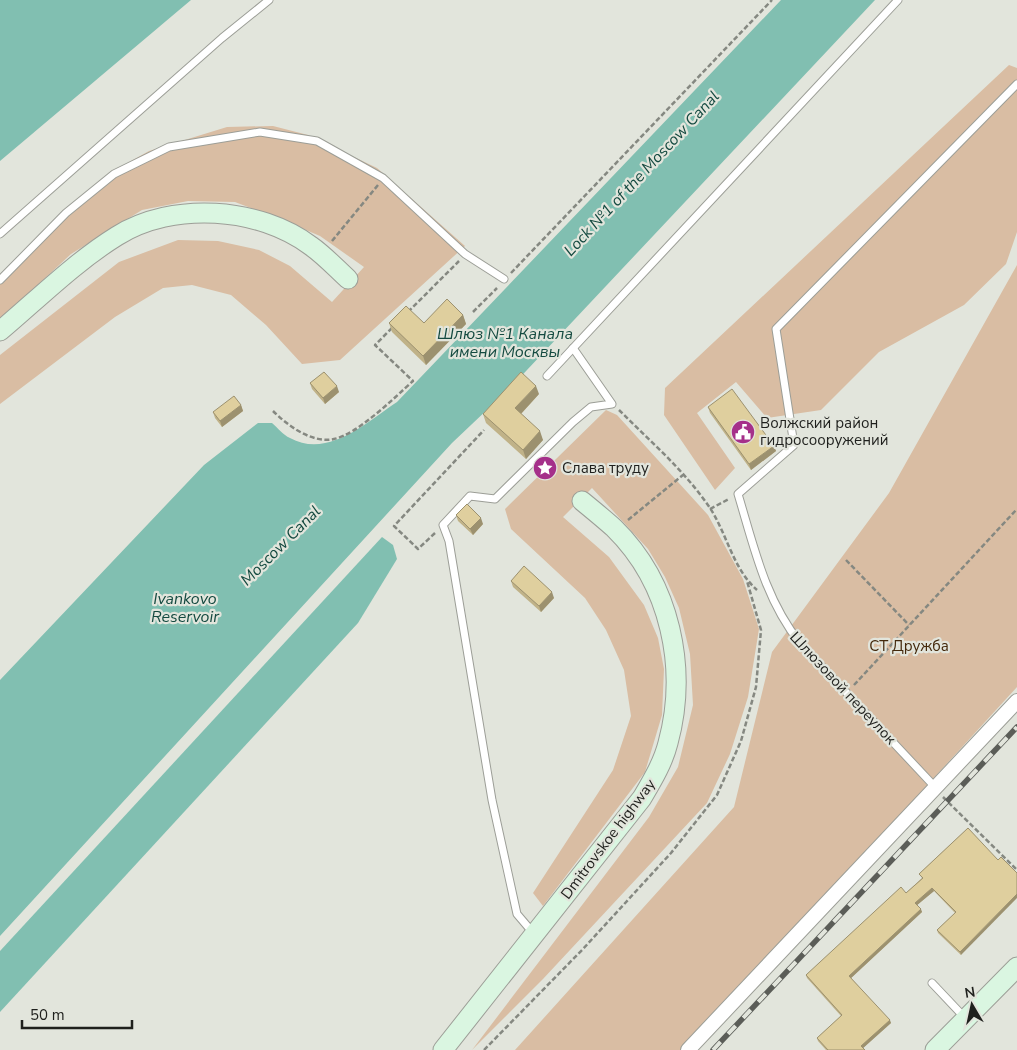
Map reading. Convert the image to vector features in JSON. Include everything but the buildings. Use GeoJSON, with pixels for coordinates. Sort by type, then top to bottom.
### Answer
{"type":"FeatureCollection","features":[{"type":"Feature","properties":{"kind":"street"},"geometry":{"type":"LineString","coordinates":[[0,331],[94,252],[118,235],[143,223],[168,217],[200,213],[232,215],[260,221],[284,230],[311,246],[348,279]]}},
{"type":"Feature","properties":{"kind":"street","name":"Dmitrovskoe highway"},"geometry":{"type":"LineString","coordinates":[[443,1050],[642,798],[661,762],[668,744],[676,687],[675,657],[671,628],[663,605],[652,580],[615,529],[582,501]]}},
{"type":"Feature","properties":{"kind":"street"},"geometry":{"type":"LineString","coordinates":[[688,1050],[1017,701]]}},
{"type":"Feature","properties":{"kind":"street"},"geometry":{"type":"LineString","coordinates":[[935,1050],[1017,967]]}},
{"type":"Feature","properties":{"kind":"lane"},"geometry":{"type":"LineString","coordinates":[[0,234],[222,38],[269,0]]}},
{"type":"Feature","properties":{"kind":"lane"},"geometry":{"type":"LineString","coordinates":[[547,376],[898,0]]}},
{"type":"Feature","properties":{"kind":"lane"},"geometry":{"type":"LineString","coordinates":[[738,494],[794,445],[776,329],[1017,84]]}},
{"type":"Feature","properties":{"kind":"lane"},"geometry":{"type":"LineString","coordinates":[[0,280],[66,213],[114,174],[169,147],[260,132],[316,141],[384,178],[465,254],[504,279]]}},
{"type":"Feature","properties":{"kind":"lane"},"geometry":{"type":"LineString","coordinates":[[535,934],[518,914],[492,800],[449,541],[443,524],[470,496],[495,499],[573,422],[591,407],[612,404],[573,348]]}},
{"type":"Feature","properties":{"kind":"lane","name":"Шлюзовой переулок"},"geometry":{"type":"LineString","coordinates":[[738,494],[765,582],[782,621],[800,643],[935,788]]}},
{"type":"Feature","properties":{"kind":"lane"},"geometry":{"type":"LineString","coordinates":[[932,983],[966,1019]]}},
{"type":"Feature","properties":{"kind":"path"},"geometry":{"type":"LineString","coordinates":[[474,312],[772,0]]}},
{"type":"Feature","properties":{"kind":"path"},"geometry":{"type":"LineString","coordinates":[[328,246],[384,178]]}},
{"type":"Feature","properties":{"kind":"path"},"geometry":{"type":"LineString","coordinates":[[403,317],[465,254]]}},
{"type":"Feature","properties":{"kind":"path"},"geometry":{"type":"LineString","coordinates":[[273,411],[291,428],[314,437],[334,439],[380,411],[412,381],[376,345],[396,324]]}},
{"type":"Feature","properties":{"kind":"path"},"geometry":{"type":"LineString","coordinates":[[484,1050],[583,950],[671,853],[717,795],[741,741],[756,687],[761,630],[747,581],[710,509],[683,475],[612,404]]}},
{"type":"Feature","properties":{"kind":"path"},"geometry":{"type":"LineString","coordinates":[[443,524],[418,549],[394,526],[484,430]]}},
{"type":"Feature","properties":{"kind":"path"},"geometry":{"type":"LineString","coordinates":[[623,525],[683,475]]}},
{"type":"Feature","properties":{"kind":"path"},"geometry":{"type":"LineString","coordinates":[[710,509],[738,494]]}},
{"type":"Feature","properties":{"kind":"path"},"geometry":{"type":"LineString","coordinates":[[846,693],[1017,509]]}},
{"type":"Feature","properties":{"kind":"path"},"geometry":{"type":"LineString","coordinates":[[846,560],[909,625]]}},
{"type":"Feature","properties":{"kind":"path"},"geometry":{"type":"LineString","coordinates":[[747,581],[776,606]]}},
{"type":"Feature","properties":{"kind":"path"},"geometry":{"type":"LineString","coordinates":[[935,788],[1017,870]]}},
{"type":"Feature","properties":{"kind":"green space"},"geometry":{"type":"Polygon","coordinates":[[[1009,65],[1017,68],[1017,232],[1006,264],[964,305],[879,352],[821,410],[767,418],[736,382],[697,413],[735,468],[715,490],[664,415],[665,388],[1009,65]]]}},
{"type":"Feature","properties":{"kind":"green space"},"geometry":{"type":"Polygon","coordinates":[[[273,126],[308,135],[377,168],[465,246],[340,360],[302,364],[266,325],[231,295],[192,285],[163,288],[115,317],[0,404],[0,355],[119,262],[178,240],[218,241],[259,250],[290,266],[332,302],[364,267],[320,236],[235,202],[188,201],[142,210],[71,254],[0,320],[0,277],[115,170],[149,151],[227,127],[273,126]]]}},
{"type":"Feature","properties":{"kind":"green space","name":"СТ Дружба"},"geometry":{"type":"Polygon","coordinates":[[[1017,265],[1017,687],[685,1050],[515,1050],[734,807],[772,652],[889,493],[1017,265]]]}},
{"type":"Feature","properties":{"kind":"green space"},"geometry":{"type":"Polygon","coordinates":[[[606,410],[617,415],[708,515],[743,579],[759,629],[748,697],[730,754],[707,803],[543,979],[472,1050],[649,817],[678,767],[693,705],[690,654],[679,608],[665,577],[648,549],[592,488],[563,517],[609,557],[644,605],[658,638],[664,669],[662,715],[645,772],[543,906],[533,893],[613,770],[631,716],[624,670],[606,630],[585,598],[511,529],[505,509],[606,410]]]}},
{"type":"Feature","properties":{"kind":"water"},"geometry":{"type":"Polygon","coordinates":[[[0,0],[191,0],[0,161],[0,0]]]}},
{"type":"Feature","properties":{"kind":"water","name":"Ivankovo Reservoir"},"geometry":{"type":"Polygon","coordinates":[[[781,0],[875,0],[511,387],[452,443],[0,936],[0,680],[204,465],[258,423],[272,423],[290,438],[304,443],[319,444],[333,441],[360,428],[397,402],[781,0]]]}},
{"type":"Feature","properties":{"kind":"water"},"geometry":{"type":"Polygon","coordinates":[[[382,537],[393,545],[397,559],[358,623],[0,1012],[0,951],[382,537]]]}},
{"type":"Feature","properties":{"kind":"railway"},"geometry":{"type":"LineString","coordinates":[[713,1050],[1017,727]]}},
{"type":"Feature","properties":{"kind":"place","name":"Волжский район гидросооружений"},"geometry":{"type":"Point","coordinates":[743,432]}},
{"type":"Feature","properties":{"kind":"place","name":"Слава труду"},"geometry":{"type":"Point","coordinates":[545,468]}},
{"type":"Feature","properties":{"kind":"water label","name":"Lock №1 of the Moscow Canal"},"geometry":{"type":"Point","coordinates":[641,173]}},
{"type":"Feature","properties":{"kind":"water label","name":"Шлюз №1 Канала имени Москвы"},"geometry":{"type":"Point","coordinates":[505,342]}},
{"type":"Feature","properties":{"kind":"water label","name":"Moscow Canal"},"geometry":{"type":"Point","coordinates":[280,545]}}]}
